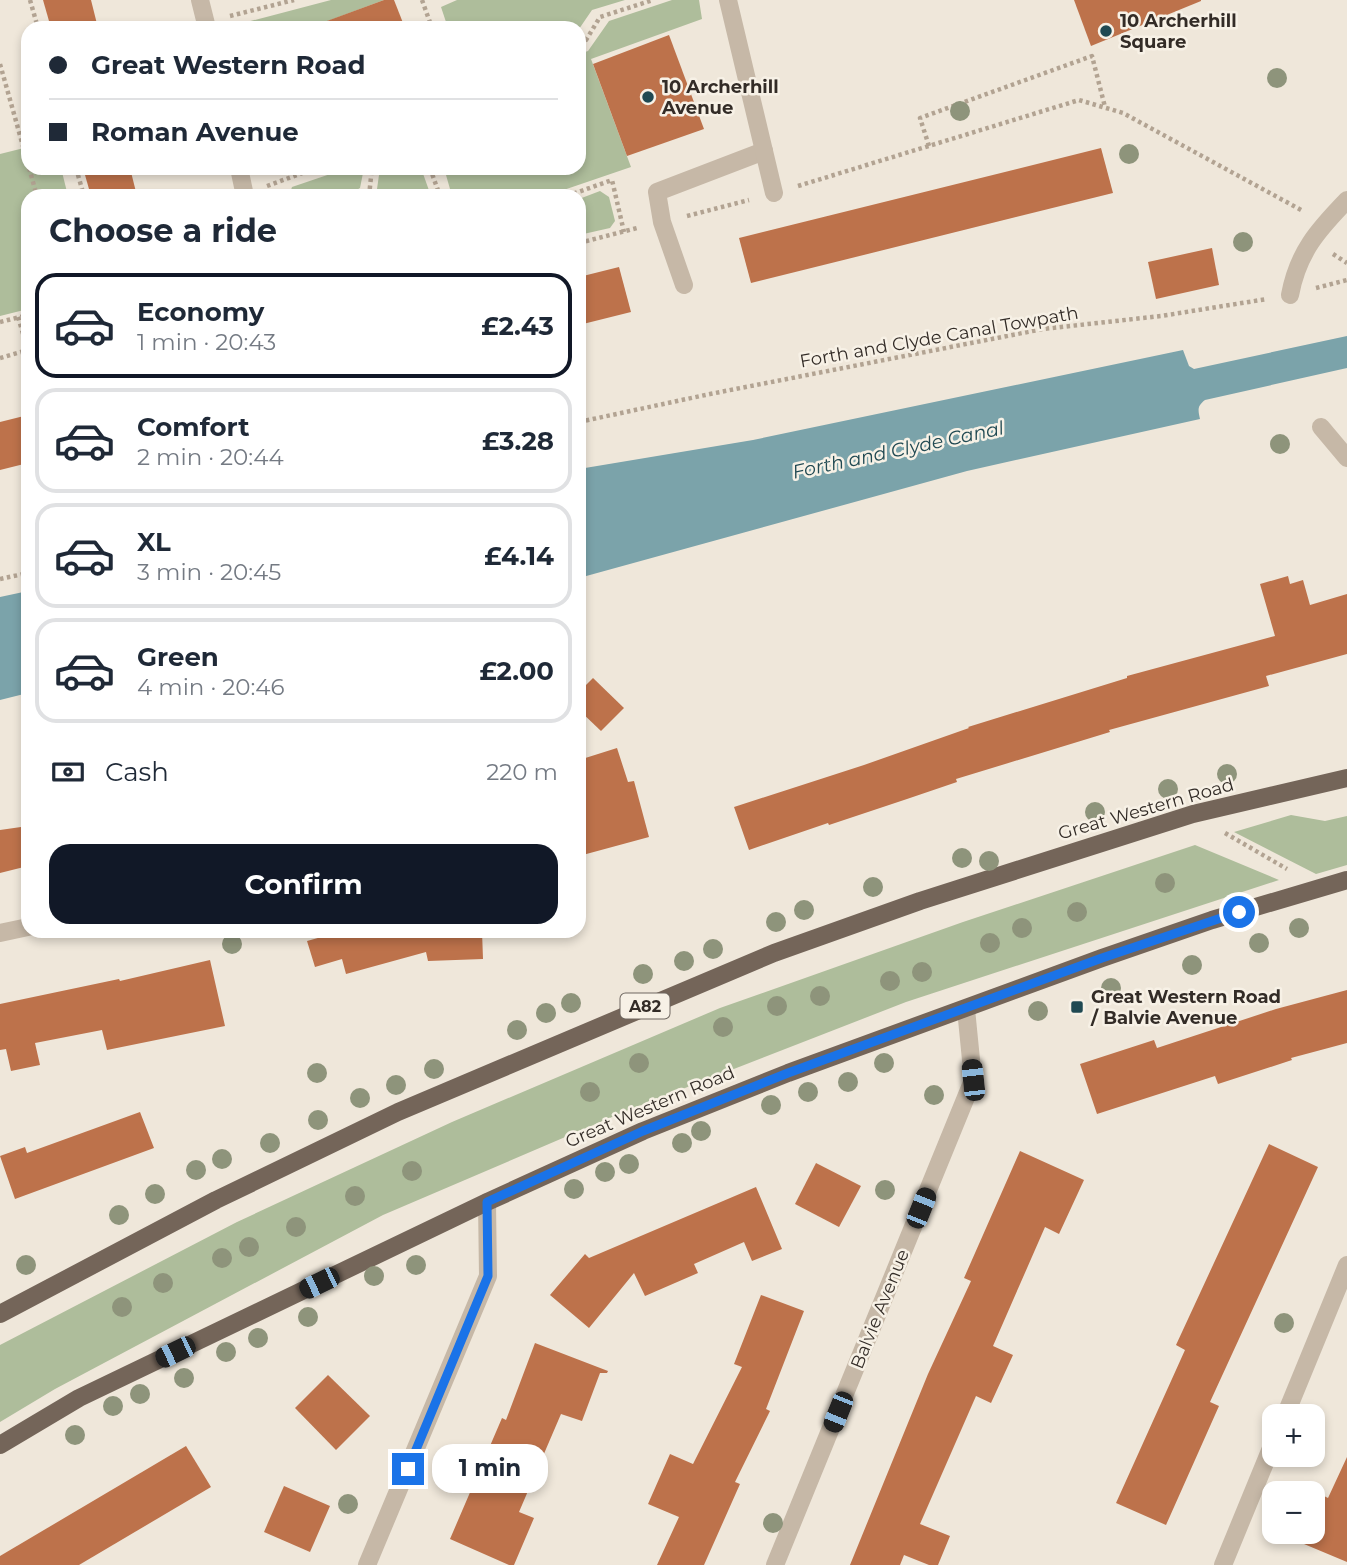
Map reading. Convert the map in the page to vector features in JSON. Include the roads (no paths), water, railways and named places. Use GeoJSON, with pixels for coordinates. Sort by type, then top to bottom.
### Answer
{"type":"FeatureCollection","features":[{"type":"Feature","properties":{"kind":"main road","name":"Great Western Road"},"geometry":{"type":"LineString","coordinates":[[0,1314],[216,1200],[398,1112],[501,1066],[774,953],[920,901],[1193,814],[1347,778]]}},
{"type":"Feature","properties":{"kind":"main road","name":"Great Western Road"},"geometry":{"type":"LineString","coordinates":[[0,1445],[79,1398],[487,1202],[643,1131],[776,1077],[1212,920],[1347,880]]}},
{"type":"Feature","properties":{"kind":"street"},"geometry":{"type":"LineString","coordinates":[[200,0],[205,21]]}},
{"type":"Feature","properties":{"kind":"street"},"geometry":{"type":"LineString","coordinates":[[728,0],[774,193]]}},
{"type":"Feature","properties":{"kind":"street"},"geometry":{"type":"LineString","coordinates":[[684,285],[662,222],[656,192],[764,151]]}},
{"type":"Feature","properties":{"kind":"street"},"geometry":{"type":"LineString","coordinates":[[1290,295],[1294,272],[1310,242],[1347,200]]}},
{"type":"Feature","properties":{"kind":"street"},"geometry":{"type":"LineString","coordinates":[[1321,427],[1347,458]]}},
{"type":"Feature","properties":{"kind":"street"},"geometry":{"type":"LineString","coordinates":[[0,933],[21,928]]}},
{"type":"Feature","properties":{"kind":"street","name":"Balvie Avenue"},"geometry":{"type":"LineString","coordinates":[[775,1565],[973,1080],[966,1009]]}},
{"type":"Feature","properties":{"kind":"street"},"geometry":{"type":"LineString","coordinates":[[367,1565],[488,1276],[487,1202]]}},
{"type":"Feature","properties":{"kind":"street"},"geometry":{"type":"LineString","coordinates":[[1289,1404],[1347,1265]]}},
{"type":"Feature","properties":{"kind":"street"},"geometry":{"type":"LineString","coordinates":[[1223,1565],[1263,1467]]}},
{"type":"Feature","properties":{"kind":"water","name":"Forth and Clyde Canal"},"geometry":{"type":"Polygon","coordinates":[[[1347,336],[1347,368],[1205,400],[1199,408],[1200,419],[967,471],[586,576],[586,468],[753,440],[1183,350],[1189,366],[1194,369],[1347,336]]]}},
{"type":"Feature","properties":{"kind":"water"},"geometry":{"type":"Polygon","coordinates":[[[21,592],[21,695],[0,700],[0,597],[21,592]]]}},
{"type":"Feature","properties":{"kind":"place","name":"10 Archerhill Square"},"geometry":{"type":"Point","coordinates":[1106,31]}},
{"type":"Feature","properties":{"kind":"place","name":"10 Archerhill Avenue"},"geometry":{"type":"Point","coordinates":[648,97]}},
{"type":"Feature","properties":{"kind":"place","name":"Great Western Road / Balvie Avenue"},"geometry":{"type":"Point","coordinates":[1077,1007]}}]}
